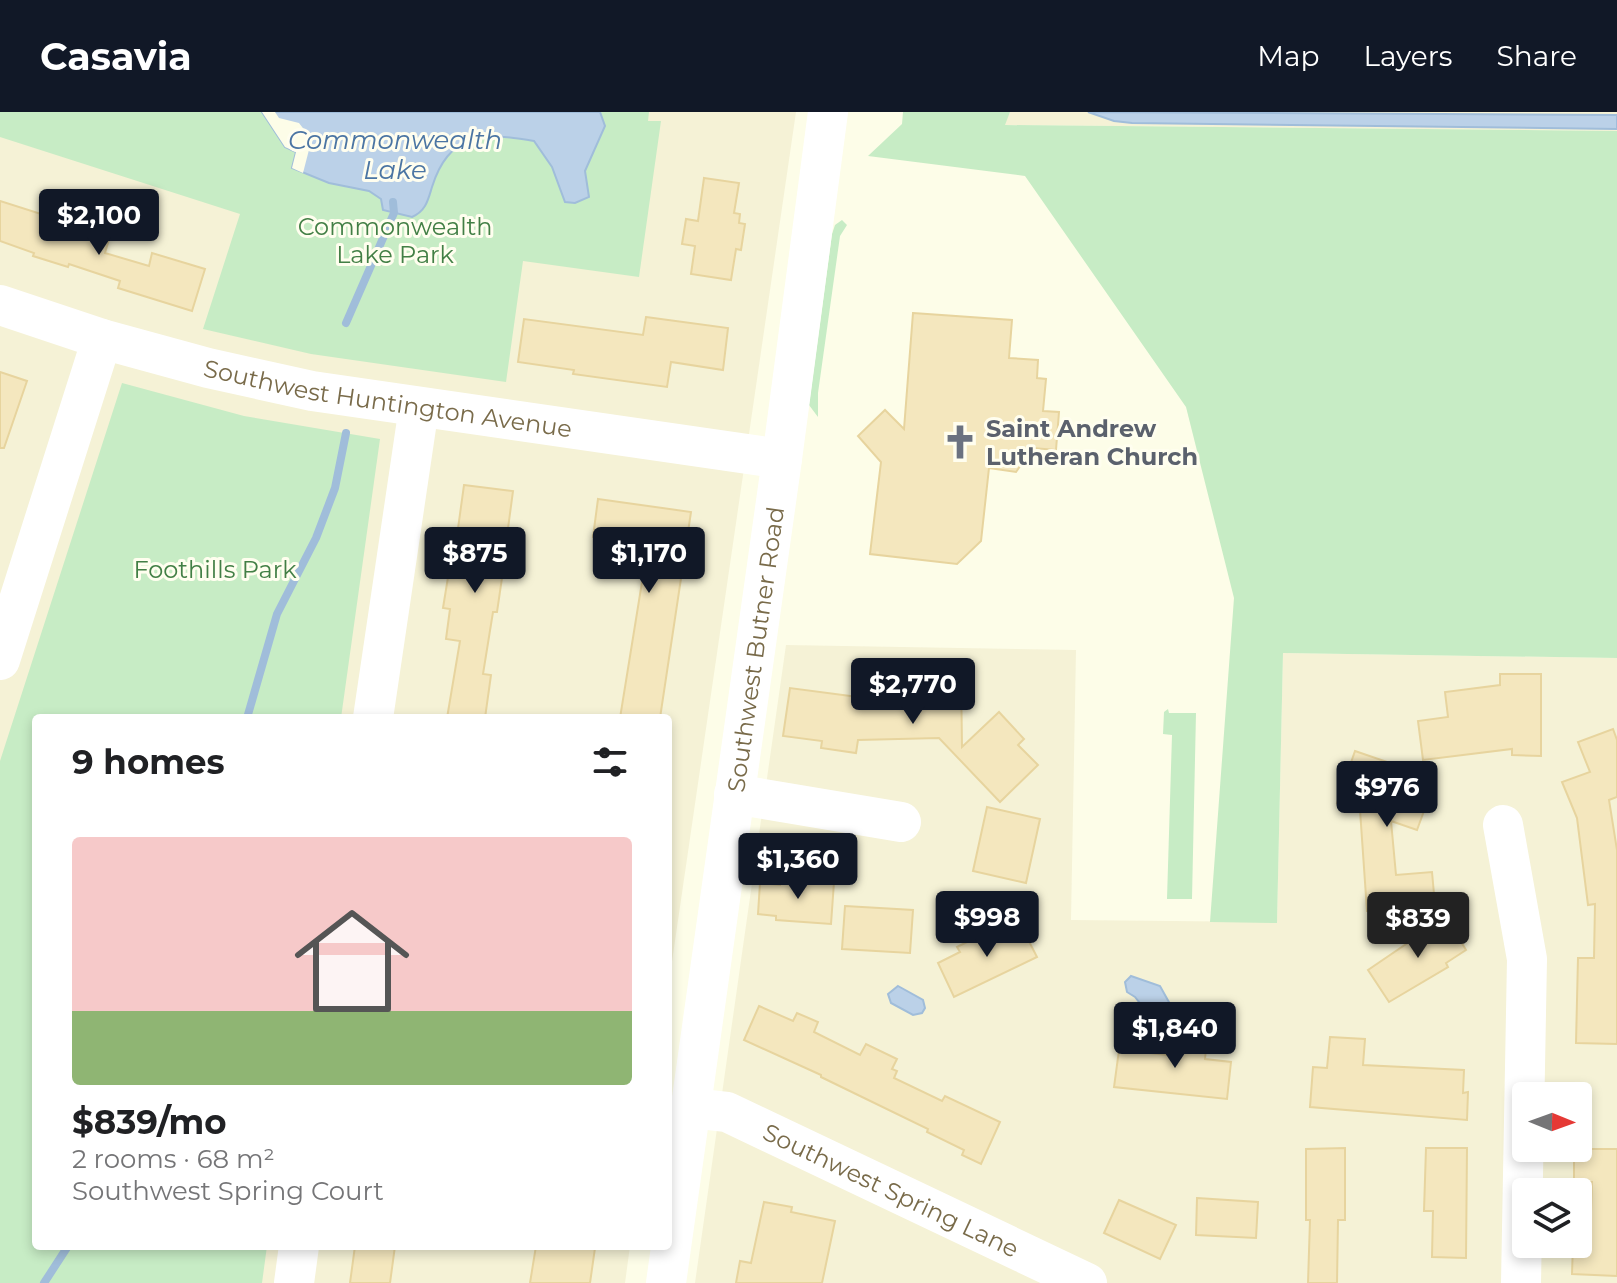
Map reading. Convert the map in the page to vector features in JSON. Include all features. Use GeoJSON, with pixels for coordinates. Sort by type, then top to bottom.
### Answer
{"type":"FeatureCollection","features":[{"type":"Feature","properties":{"kind":"street","name":"Southwest Butner Road"},"geometry":{"type":"LineString","coordinates":[[672,1241],[828,112]]}},
{"type":"Feature","properties":{"kind":"street","name":"Southwest Huntington Avenue"},"geometry":{"type":"LineString","coordinates":[[0,305],[102,339],[208,368],[312,391],[782,459]]}},
{"type":"Feature","properties":{"kind":"street"},"geometry":{"type":"LineString","coordinates":[[0,660],[102,339]]}},
{"type":"Feature","properties":{"kind":"street"},"geometry":{"type":"LineString","coordinates":[[374,714],[419,407]]}},
{"type":"Feature","properties":{"kind":"street"},"geometry":{"type":"LineString","coordinates":[[734,794],[901,822]]}},
{"type":"Feature","properties":{"kind":"street"},"geometry":{"type":"LineString","coordinates":[[1503,825],[1527,959],[1521,1283]]}},
{"type":"Feature","properties":{"kind":"street","name":"Southwest Spring Lane"},"geometry":{"type":"LineString","coordinates":[[691,1108],[727,1112],[1087,1283]]}},
{"type":"Feature","properties":{"kind":"street"},"geometry":{"type":"LineString","coordinates":[[294,1283],[298,1250]]}},
{"type":"Feature","properties":{"kind":"street","name":"Southwest Butner Road"},"geometry":{"type":"LineString","coordinates":[[666,1283],[671,1250]]}},
{"type":"Feature","properties":{"kind":"shaded area"},"geometry":{"type":"Polygon","coordinates":[[[0,112],[796,112],[672,962],[672,714],[32,714],[32,1250],[629,1250],[625,1283],[0,1283],[0,112]]]}},
{"type":"Feature","properties":{"kind":"shaded area"},"geometry":{"type":"Polygon","coordinates":[[[1010,112],[1617,112],[1617,131],[1004,125],[1010,112]]]}},
{"type":"Feature","properties":{"kind":"shaded area"},"geometry":{"type":"Polygon","coordinates":[[[786,645],[1076,650],[1071,920],[1277,922],[1283,653],[1617,658],[1617,1283],[695,1283],[786,645]]]}},
{"type":"Feature","properties":{"kind":"green space","name":"Commonwealth Lake Park"},"geometry":{"type":"Polygon","coordinates":[[[0,112],[649,112],[648,121],[661,121],[639,277],[523,261],[506,382],[311,354],[203,329],[240,214],[0,137],[0,112]]]}},
{"type":"Feature","properties":{"kind":"green space"},"geometry":{"type":"Polygon","coordinates":[[[903,112],[1010,112],[1005,125],[1617,131],[1617,658],[1283,653],[1277,923],[1210,922],[1234,598],[1186,407],[1025,176],[868,156],[902,124],[903,112]]]}},
{"type":"Feature","properties":{"kind":"green space"},"geometry":{"type":"Polygon","coordinates":[[[842,220],[847,225],[840,236],[818,393],[818,417],[809,405],[832,234],[835,225],[842,220]]]}},
{"type":"Feature","properties":{"kind":"green space","name":"Foothills Park"},"geometry":{"type":"Polygon","coordinates":[[[122,383],[244,416],[380,439],[342,714],[32,714],[32,1250],[266,1250],[262,1283],[0,1283],[0,761],[122,383]]]}},
{"type":"Feature","properties":{"kind":"green space"},"geometry":{"type":"Polygon","coordinates":[[[1168,709],[1169,713],[1196,713],[1192,899],[1167,899],[1172,735],[1163,734],[1164,712],[1168,709]]]}},
{"type":"Feature","properties":{"kind":"water","name":"Commonwealth Lake"},"geometry":{"type":"Polygon","coordinates":[[[262,112],[600,112],[605,126],[585,171],[589,197],[575,203],[565,202],[552,167],[534,141],[484,137],[459,146],[448,155],[439,169],[426,205],[412,217],[383,210],[381,199],[369,191],[329,183],[292,168],[296,152],[285,147],[262,112]]]}},
{"type":"Feature","properties":{"kind":"water"},"geometry":{"type":"Polygon","coordinates":[[[1088,112],[1617,115],[1617,129],[1132,123],[1114,121],[1088,112]]]}},
{"type":"Feature","properties":{"kind":"water"},"geometry":{"type":"Polygon","coordinates":[[[1131,976],[1160,986],[1170,1004],[1147,1012],[1127,992],[1125,982],[1131,976]]]}},
{"type":"Feature","properties":{"kind":"water"},"geometry":{"type":"Polygon","coordinates":[[[898,986],[923,1000],[925,1008],[922,1013],[913,1015],[891,1003],[888,994],[898,986]]]}},
{"type":"Feature","properties":{"kind":"pier"},"geometry":{"type":"Polygon","coordinates":[[[262,112],[275,112],[279,118],[299,123],[306,132],[311,142],[303,173],[292,168],[296,152],[285,147],[262,112]]]}},
{"type":"Feature","properties":{"kind":"building"},"geometry":{"type":"Polygon","coordinates":[[[704,178],[739,183],[734,213],[740,214],[739,223],[745,224],[741,250],[736,249],[731,280],[691,274],[695,246],[682,244],[686,219],[698,221],[704,178]]]}},
{"type":"Feature","properties":{"kind":"building"},"geometry":{"type":"Polygon","coordinates":[[[0,201],[110,236],[105,253],[149,266],[152,253],[205,269],[192,311],[118,288],[120,281],[33,256],[34,253],[0,241],[0,201]]]}},
{"type":"Feature","properties":{"kind":"building","name":"Saint Andrew Lutheran Church"},"geometry":{"type":"Polygon","coordinates":[[[913,313],[1012,320],[1009,358],[1038,360],[1037,378],[1046,379],[1043,411],[1059,412],[1056,450],[1033,448],[1016,472],[989,468],[981,541],[957,564],[870,554],[881,462],[858,436],[885,410],[904,429],[913,313]]]}},
{"type":"Feature","properties":{"kind":"building"},"geometry":{"type":"Polygon","coordinates":[[[646,317],[728,328],[723,370],[671,362],[667,387],[573,374],[574,370],[518,362],[524,319],[643,335],[646,317]]]}},
{"type":"Feature","properties":{"kind":"building"},"geometry":{"type":"Polygon","coordinates":[[[0,372],[27,381],[4,448],[0,448],[0,372]]]}},
{"type":"Feature","properties":{"kind":"building"},"geometry":{"type":"Polygon","coordinates":[[[464,485],[513,491],[507,536],[495,535],[490,577],[502,578],[483,674],[491,675],[486,714],[448,714],[460,641],[446,639],[450,609],[443,608],[449,571],[452,572],[464,485]]]}},
{"type":"Feature","properties":{"kind":"building"},"geometry":{"type":"Polygon","coordinates":[[[598,499],[691,512],[661,714],[621,714],[648,545],[593,537],[598,499]]]}},
{"type":"Feature","properties":{"kind":"building"},"geometry":{"type":"Polygon","coordinates":[[[961,672],[962,747],[999,712],[1024,739],[1018,745],[1038,765],[1000,802],[939,738],[858,740],[856,753],[821,748],[822,741],[783,736],[790,688],[904,703],[903,673],[961,672]]]}},
{"type":"Feature","properties":{"kind":"building"},"geometry":{"type":"Polygon","coordinates":[[[1500,674],[1541,674],[1541,756],[1512,755],[1512,749],[1423,760],[1418,721],[1448,717],[1445,692],[1500,685],[1500,674]]]}},
{"type":"Feature","properties":{"kind":"building"},"geometry":{"type":"Polygon","coordinates":[[[1613,729],[1617,740],[1617,797],[1609,800],[1617,850],[1617,1044],[1576,1043],[1578,958],[1594,958],[1595,904],[1588,905],[1577,818],[1562,782],[1590,772],[1578,742],[1613,729]]]}},
{"type":"Feature","properties":{"kind":"building"},"geometry":{"type":"Polygon","coordinates":[[[1355,751],[1428,776],[1421,798],[1428,800],[1417,830],[1391,821],[1396,875],[1432,872],[1435,905],[1367,911],[1360,810],[1337,803],[1355,751]]]}},
{"type":"Feature","properties":{"kind":"building"},"geometry":{"type":"Polygon","coordinates":[[[987,807],[1040,819],[1026,883],[973,871],[987,807]]]}},
{"type":"Feature","properties":{"kind":"building"},"geometry":{"type":"Polygon","coordinates":[[[780,878],[834,882],[831,924],[776,920],[776,916],[758,914],[760,883],[780,885],[780,878]]]}},
{"type":"Feature","properties":{"kind":"building"},"geometry":{"type":"Polygon","coordinates":[[[845,906],[913,910],[910,953],[842,949],[845,906]]]}},
{"type":"Feature","properties":{"kind":"building"},"geometry":{"type":"Polygon","coordinates":[[[1446,917],[1466,950],[1446,963],[1448,967],[1389,1002],[1368,970],[1446,917]]]}},
{"type":"Feature","properties":{"kind":"building"},"geometry":{"type":"Polygon","coordinates":[[[1019,922],[1037,957],[954,997],[938,963],[960,952],[957,947],[989,931],[991,936],[1019,922]]]}},
{"type":"Feature","properties":{"kind":"building"},"geometry":{"type":"Polygon","coordinates":[[[759,1006],[793,1021],[797,1013],[818,1022],[814,1032],[860,1055],[866,1044],[897,1059],[892,1069],[897,1071],[894,1078],[942,1101],[945,1096],[1000,1122],[981,1164],[962,1155],[964,1150],[927,1132],[928,1129],[744,1040],[759,1006]]]}},
{"type":"Feature","properties":{"kind":"building"},"geometry":{"type":"Polygon","coordinates":[[[1170,1035],[1207,1039],[1205,1059],[1231,1062],[1227,1099],[1114,1087],[1119,1050],[1168,1055],[1170,1035]]]}},
{"type":"Feature","properties":{"kind":"building"},"geometry":{"type":"Polygon","coordinates":[[[1330,1037],[1365,1039],[1363,1065],[1464,1070],[1463,1093],[1468,1092],[1467,1120],[1310,1107],[1313,1067],[1327,1068],[1330,1037]]]}},
{"type":"Feature","properties":{"kind":"building"},"geometry":{"type":"Polygon","coordinates":[[[1345,1148],[1345,1220],[1338,1220],[1337,1283],[1308,1283],[1310,1220],[1306,1220],[1306,1149],[1345,1148]]]}},
{"type":"Feature","properties":{"kind":"building"},"geometry":{"type":"Polygon","coordinates":[[[1426,1148],[1467,1148],[1466,1258],[1432,1257],[1433,1211],[1424,1211],[1426,1148]]]}},
{"type":"Feature","properties":{"kind":"building"},"geometry":{"type":"Polygon","coordinates":[[[1592,1149],[1617,1149],[1617,1276],[1572,1274],[1573,1258],[1592,1258],[1592,1178],[1574,1178],[1574,1162],[1592,1162],[1592,1149]]]}},
{"type":"Feature","properties":{"kind":"building"},"geometry":{"type":"Polygon","coordinates":[[[1197,1198],[1258,1202],[1256,1238],[1196,1235],[1197,1198]]]}},
{"type":"Feature","properties":{"kind":"building"},"geometry":{"type":"Polygon","coordinates":[[[1119,1200],[1176,1225],[1160,1259],[1104,1233],[1119,1200]]]}},
{"type":"Feature","properties":{"kind":"building"},"geometry":{"type":"Polygon","coordinates":[[[764,1202],[792,1207],[791,1212],[835,1221],[822,1283],[736,1283],[740,1261],[751,1263],[764,1202]]]}},
{"type":"Feature","properties":{"kind":"building"},"geometry":{"type":"Polygon","coordinates":[[[354,1250],[394,1250],[390,1283],[350,1283],[354,1250]]]}},
{"type":"Feature","properties":{"kind":"building"},"geometry":{"type":"Polygon","coordinates":[[[535,1250],[595,1250],[590,1283],[530,1283],[535,1250]]]}},
{"type":"Feature","properties":{"kind":"waterway"},"geometry":{"type":"LineString","coordinates":[[346,323],[394,213],[393,202]]}},
{"type":"Feature","properties":{"kind":"waterway"},"geometry":{"type":"LineString","coordinates":[[248,714],[277,614],[316,538],[335,488],[346,433]]}},
{"type":"Feature","properties":{"kind":"waterway"},"geometry":{"type":"LineString","coordinates":[[44,1283],[65,1250]]}},
{"type":"Feature","properties":{"kind":"place","name":"Saint Andrew Lutheran Church"},"geometry":{"type":"Point","coordinates":[960,442]}}]}
